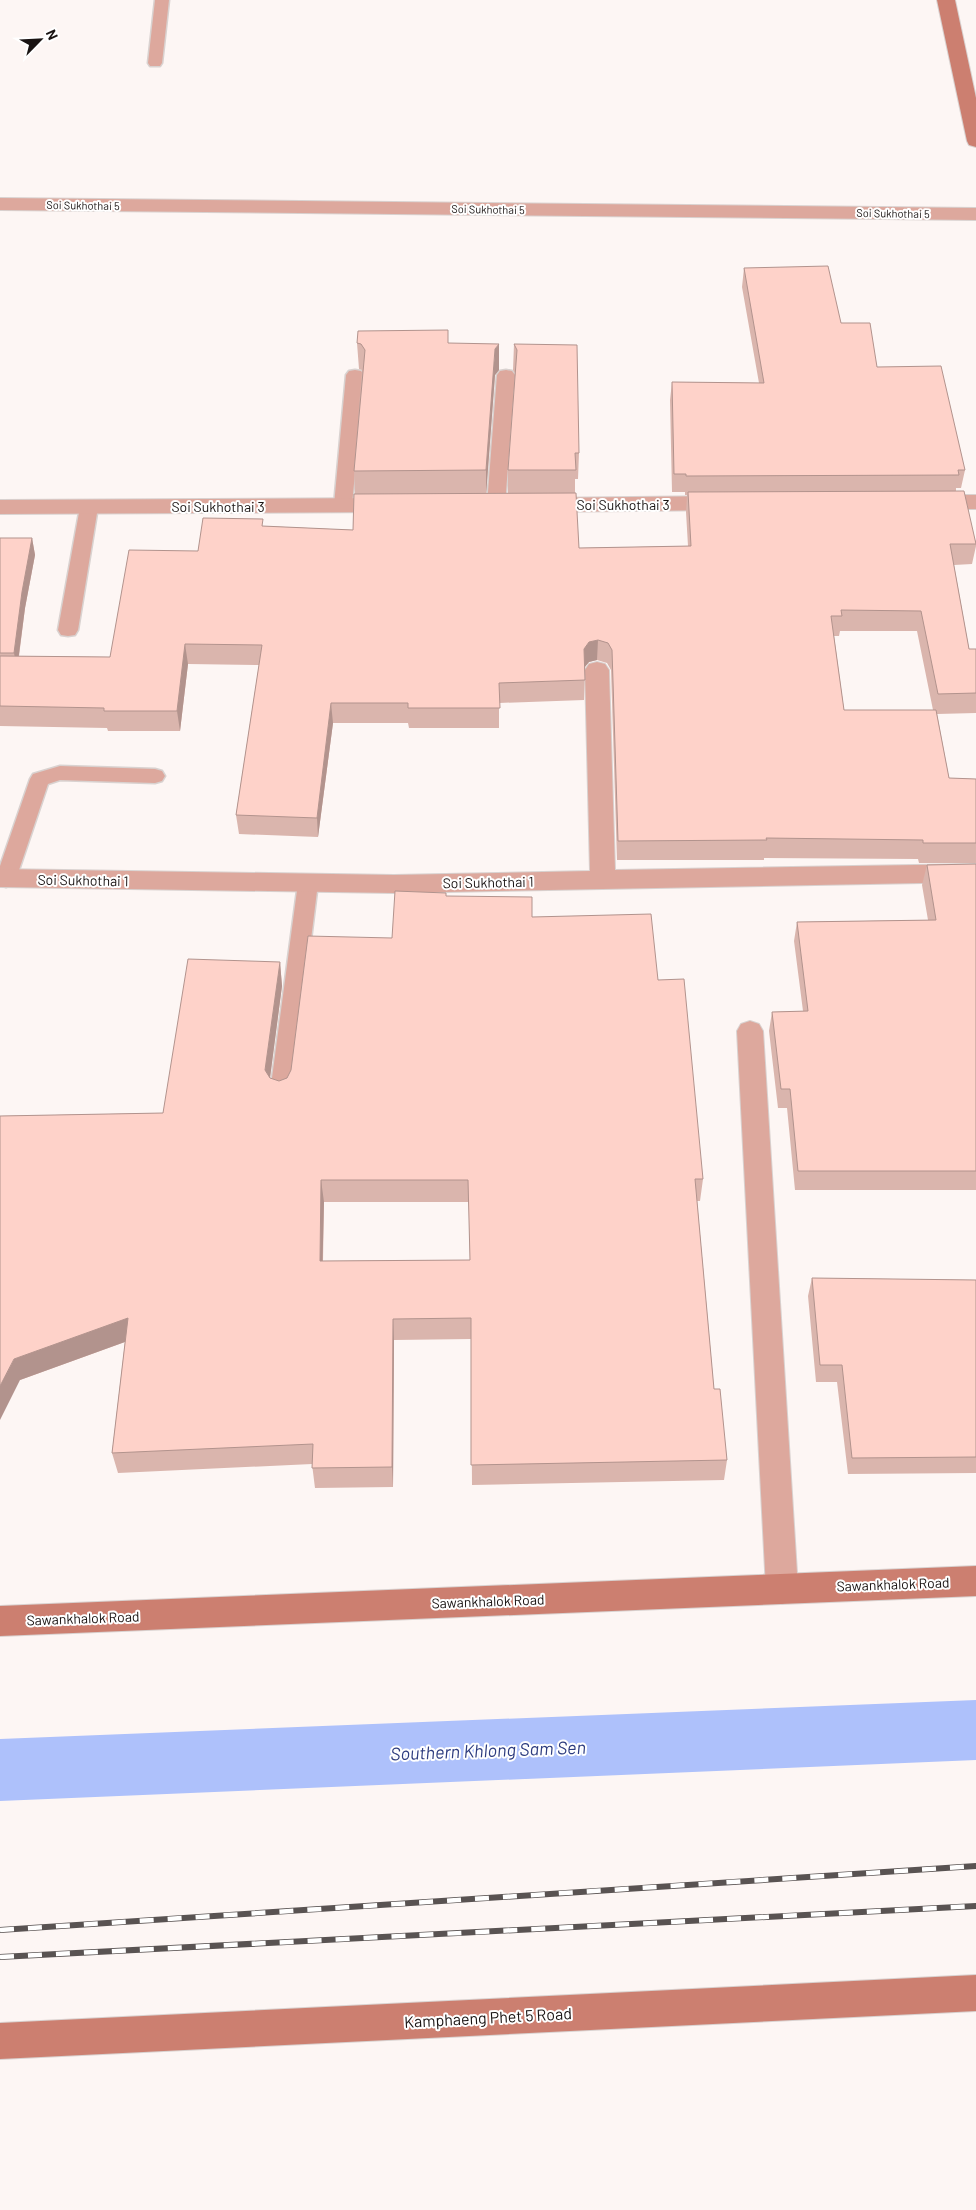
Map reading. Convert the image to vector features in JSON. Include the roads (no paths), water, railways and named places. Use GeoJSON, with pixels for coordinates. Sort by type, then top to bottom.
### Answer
{"type":"FeatureCollection","features":[{"type":"Feature","properties":{"kind":"street"},"geometry":{"type":"LineString","coordinates":[[946,0],[976,141]]}},
{"type":"Feature","properties":{"kind":"street","name":"Soi Sukhothai 5"},"geometry":{"type":"LineString","coordinates":[[0,204],[976,214]]}},
{"type":"Feature","properties":{"kind":"street"},"geometry":{"type":"LineString","coordinates":[[908,502],[976,502]]}},
{"type":"Feature","properties":{"kind":"street","name":"Soi Sukhothai 3"},"geometry":{"type":"LineString","coordinates":[[486,505],[743,503]]}},
{"type":"Feature","properties":{"kind":"street","name":"Soi Sukhothai 3"},"geometry":{"type":"LineString","coordinates":[[0,507],[410,505]]}},
{"type":"Feature","properties":{"kind":"street"},"geometry":{"type":"LineString","coordinates":[[597,670],[603,880]]}},
{"type":"Feature","properties":{"kind":"street","name":"Soi Sukhothai 1"},"geometry":{"type":"LineString","coordinates":[[3,879],[394,884],[976,873]]}},
{"type":"Feature","properties":{"kind":"street"},"geometry":{"type":"LineString","coordinates":[[750,1031],[782,1589]]}},
{"type":"Feature","properties":{"kind":"street","name":"Sawankhalok Road"},"geometry":{"type":"LineString","coordinates":[[0,1621],[976,1581]]}},
{"type":"Feature","properties":{"kind":"street","name":"Kamphaeng Phet 5 Road"},"geometry":{"type":"LineString","coordinates":[[0,2041],[976,1993]]}},
{"type":"Feature","properties":{"kind":"lane"},"geometry":{"type":"LineString","coordinates":[[155,63],[162,0]]}},
{"type":"Feature","properties":{"kind":"lane"},"geometry":{"type":"LineString","coordinates":[[343,505],[356,375]]}},
{"type":"Feature","properties":{"kind":"lane"},"geometry":{"type":"LineString","coordinates":[[486,505],[506,375]]}},
{"type":"Feature","properties":{"kind":"lane"},"geometry":{"type":"LineString","coordinates":[[68,630],[89,507]]}},
{"type":"Feature","properties":{"kind":"lane"},"geometry":{"type":"LineString","coordinates":[[3,879],[40,779],[60,773],[155,776]]}},
{"type":"Feature","properties":{"kind":"lane"},"geometry":{"type":"LineString","coordinates":[[281,1093],[308,883]]}},
{"type":"Feature","properties":{"kind":"waterway","name":"Southern Khlong Sam Sen"},"geometry":{"type":"LineString","coordinates":[[0,1770],[976,1730]]}},
{"type":"Feature","properties":{"kind":"railway"},"geometry":{"type":"LineString","coordinates":[[0,1930],[976,1866]]}},
{"type":"Feature","properties":{"kind":"railway"},"geometry":{"type":"LineString","coordinates":[[0,1957],[976,1906]]}}]}
